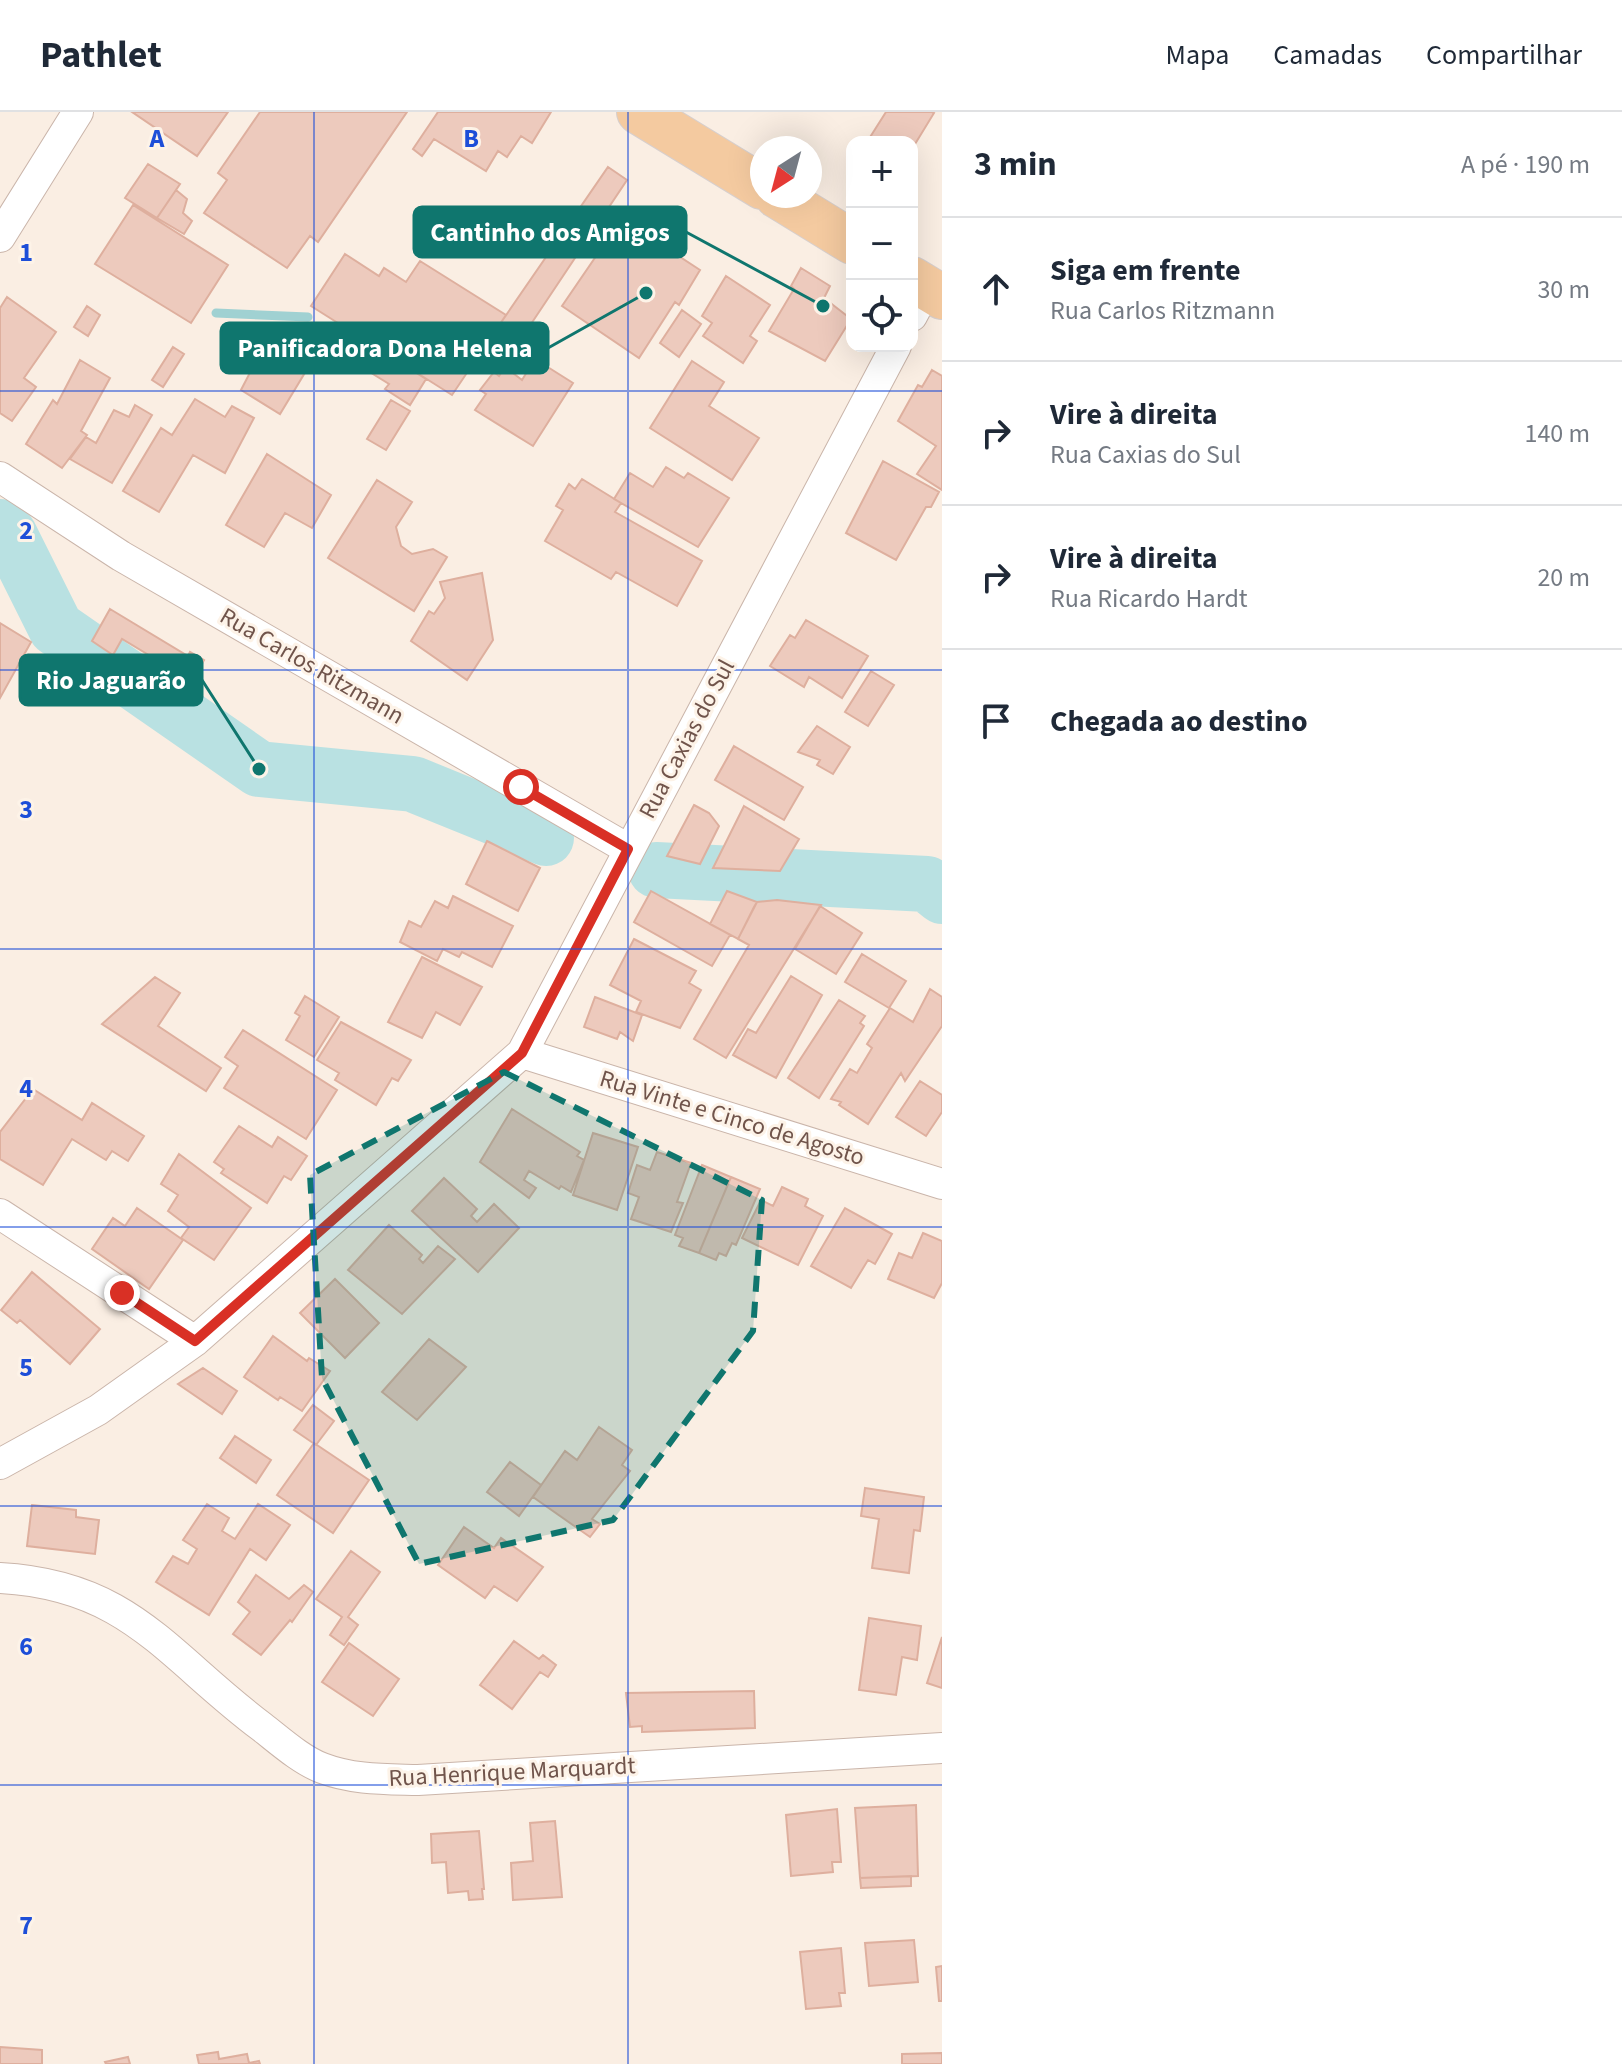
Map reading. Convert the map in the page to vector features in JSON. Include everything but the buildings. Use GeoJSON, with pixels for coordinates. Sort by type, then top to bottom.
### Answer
{"type":"FeatureCollection","features":[{"type":"Feature","properties":{"kind":"main road"},"geometry":{"type":"LineString","coordinates":[[639,112],[750,180]]}},
{"type":"Feature","properties":{"kind":"main road"},"geometry":{"type":"LineString","coordinates":[[797,208],[846,238]]}},
{"type":"Feature","properties":{"kind":"street"},"geometry":{"type":"LineString","coordinates":[[0,237],[78,112]]}},
{"type":"Feature","properties":{"kind":"street","name":"Rua Caxias do Sul"},"geometry":{"type":"LineString","coordinates":[[0,1464],[98,1410],[195,1341],[522,1053],[893,352]]}},
{"type":"Feature","properties":{"kind":"street","name":"Rua Carlos Ritzmann"},"geometry":{"type":"LineString","coordinates":[[0,477],[121,556],[628,849]]}},
{"type":"Feature","properties":{"kind":"street","name":"Rua Vinte e Cinco de Agosto"},"geometry":{"type":"LineString","coordinates":[[522,1053],[942,1184]]}},
{"type":"Feature","properties":{"kind":"street"},"geometry":{"type":"LineString","coordinates":[[0,1214],[195,1341]]}},
{"type":"Feature","properties":{"kind":"street","name":"Rua Henrique Marquardt"},"geometry":{"type":"LineString","coordinates":[[0,1578],[68,1586],[107,1602],[139,1623],[283,1743],[321,1768],[365,1778],[418,1780],[942,1748]]}},
{"type":"Feature","properties":{"kind":"highlighted area"},"geometry":{"type":"Polygon","coordinates":[[[504,1072],[762,1200],[753,1331],[613,1520],[419,1564],[322,1378],[310,1175],[504,1072]]]}},
{"type":"Feature","properties":{"kind":"waterway"},"geometry":{"type":"LineString","coordinates":[[216,313],[308,317]]}},
{"type":"Feature","properties":{"kind":"waterway"},"geometry":{"type":"LineString","coordinates":[[0,527],[9,534],[56,628],[259,769],[413,784],[546,838]]}},
{"type":"Feature","properties":{"kind":"waterway"},"geometry":{"type":"LineString","coordinates":[[656,870],[927,884],[942,896]]}},
{"type":"Feature","properties":{"kind":"place","name":"Panificadora Dona Helena"},"geometry":{"type":"Point","coordinates":[646,293]}},
{"type":"Feature","properties":{"kind":"place","name":"Cantinho dos Amigos"},"geometry":{"type":"Point","coordinates":[823,306]}},
{"type":"Feature","properties":{"kind":"place","name":"Rio Jaguarão"},"geometry":{"type":"Point","coordinates":[259,769]}},
{"type":"Feature","properties":{"kind":"route"},"geometry":{"type":"LineString","coordinates":[[122,1293],[195,1341],[522,1053],[628,849],[521,787]]}}]}
